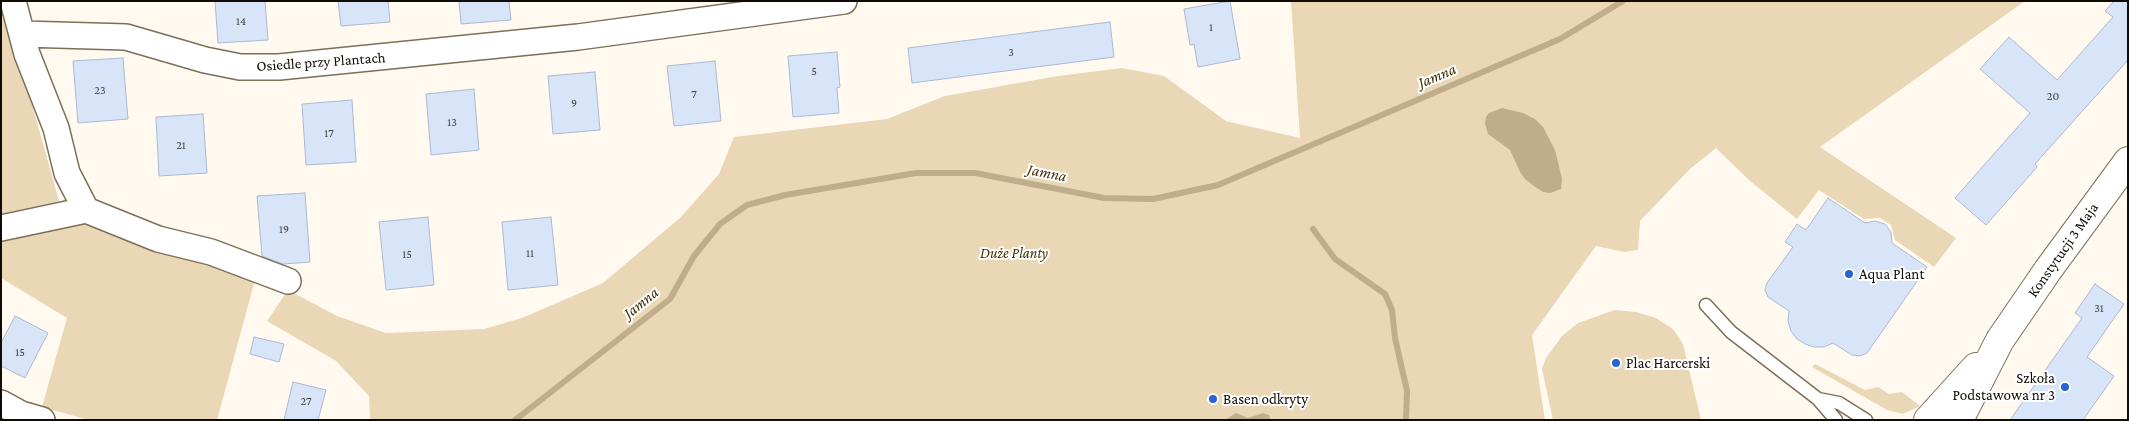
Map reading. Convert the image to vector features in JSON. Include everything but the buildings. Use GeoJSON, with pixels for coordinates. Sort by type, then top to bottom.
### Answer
{"type":"FeatureCollection","features":[{"type":"Feature","properties":{"kind":"street"},"geometry":{"type":"LineString","coordinates":[[13,1],[27,54],[56,128],[67,173],[86,210]]}},
{"type":"Feature","properties":{"kind":"street","name":"Osiedle przy Plantach"},"geometry":{"type":"LineString","coordinates":[[23,34],[126,36],[205,60],[240,68],[279,67],[578,37],[844,1]]}},
{"type":"Feature","properties":{"kind":"street","name":"Konstytucji 3 Maja"},"geometry":{"type":"LineString","coordinates":[[1959,420],[2000,340],[2048,270],[2128,161]]}},
{"type":"Feature","properties":{"kind":"street"},"geometry":{"type":"LineString","coordinates":[[1,228],[86,210],[158,240],[210,252],[288,281]]}},
{"type":"Feature","properties":{"kind":"street","name":"Konstytucji 3 Maja"},"geometry":{"type":"LineString","coordinates":[[1928,420],[2000,340]]}},
{"type":"Feature","properties":{"kind":"street"},"geometry":{"type":"LineString","coordinates":[[1,403],[21,414],[42,420]]}},
{"type":"Feature","properties":{"kind":"lane"},"geometry":{"type":"LineString","coordinates":[[1706,305],[1731,332],[1818,398],[1836,420]]}},
{"type":"Feature","properties":{"kind":"lane"},"geometry":{"type":"LineString","coordinates":[[1818,398],[1839,403],[1866,420]]}},
{"type":"Feature","properties":{"kind":"green space"},"geometry":{"type":"Polygon","coordinates":[[[1,1],[3,1],[59,201],[1,214],[1,1]]]}},
{"type":"Feature","properties":{"kind":"green space","name":"Duże Planty"},"geometry":{"type":"Polygon","coordinates":[[[1291,1],[2025,1],[1820,147],[1956,238],[1934,267],[1895,240],[1891,225],[1880,218],[1864,219],[1819,190],[1797,219],[1750,181],[1716,148],[1690,169],[1640,221],[1638,250],[1624,252],[1596,246],[1532,335],[1545,420],[370,420],[369,396],[336,361],[267,321],[288,290],[337,316],[386,333],[484,329],[522,318],[603,283],[681,217],[719,174],[734,137],[887,119],[945,96],[1058,76],[1122,68],[1164,76],[1226,121],[1300,138],[1291,1]]]}},
{"type":"Feature","properties":{"kind":"green space"},"geometry":{"type":"Polygon","coordinates":[[[88,219],[255,280],[217,420],[89,420],[42,407],[67,318],[1,278],[1,239],[88,219]]]}},
{"type":"Feature","properties":{"kind":"green space","name":"Plac Harcerski"},"geometry":{"type":"Polygon","coordinates":[[[1615,310],[1636,312],[1656,318],[1673,329],[1683,344],[1701,420],[1553,420],[1542,369],[1546,358],[1562,336],[1578,323],[1615,310]]]}},
{"type":"Feature","properties":{"kind":"green space"},"geometry":{"type":"Polygon","coordinates":[[[1815,364],[1865,390],[1878,387],[1889,394],[1902,392],[1920,406],[1903,414],[1887,410],[1812,367],[1815,364]]]}},
{"type":"Feature","properties":{"kind":"shaded area"},"geometry":{"type":"Polygon","coordinates":[[[1502,108],[1523,113],[1535,119],[1543,127],[1555,150],[1562,179],[1561,189],[1550,193],[1543,192],[1534,186],[1520,172],[1510,150],[1488,134],[1485,124],[1486,117],[1489,113],[1502,108]]]}},
{"type":"Feature","properties":{"kind":"shaded area"},"geometry":{"type":"Polygon","coordinates":[[[1236,413],[1248,418],[1263,413],[1269,415],[1270,419],[1225,420],[1236,413]]]}},
{"type":"Feature","properties":{"kind":"waterway","name":"Jamna"},"geometry":{"type":"LineString","coordinates":[[515,420],[670,299],[694,256],[720,224],[747,205],[785,195],[916,173],[975,173],[1104,198],[1153,199],[1218,185],[1560,39],[1623,1]]}},
{"type":"Feature","properties":{"kind":"waterway"},"geometry":{"type":"LineString","coordinates":[[1313,229],[1335,259],[1385,294],[1392,310],[1395,338],[1407,391],[1406,420]]}},
{"type":"Feature","properties":{"kind":"place","name":"Aqua Plant"},"geometry":{"type":"Point","coordinates":[1849,274]}},
{"type":"Feature","properties":{"kind":"place","name":"Plac Harcerski"},"geometry":{"type":"Point","coordinates":[1616,363]}},
{"type":"Feature","properties":{"kind":"place","name":"Szkoła Podstawowa nr 3"},"geometry":{"type":"Point","coordinates":[2065,387]}},
{"type":"Feature","properties":{"kind":"place","name":"Basen odkryty"},"geometry":{"type":"Point","coordinates":[1213,399]}}]}
